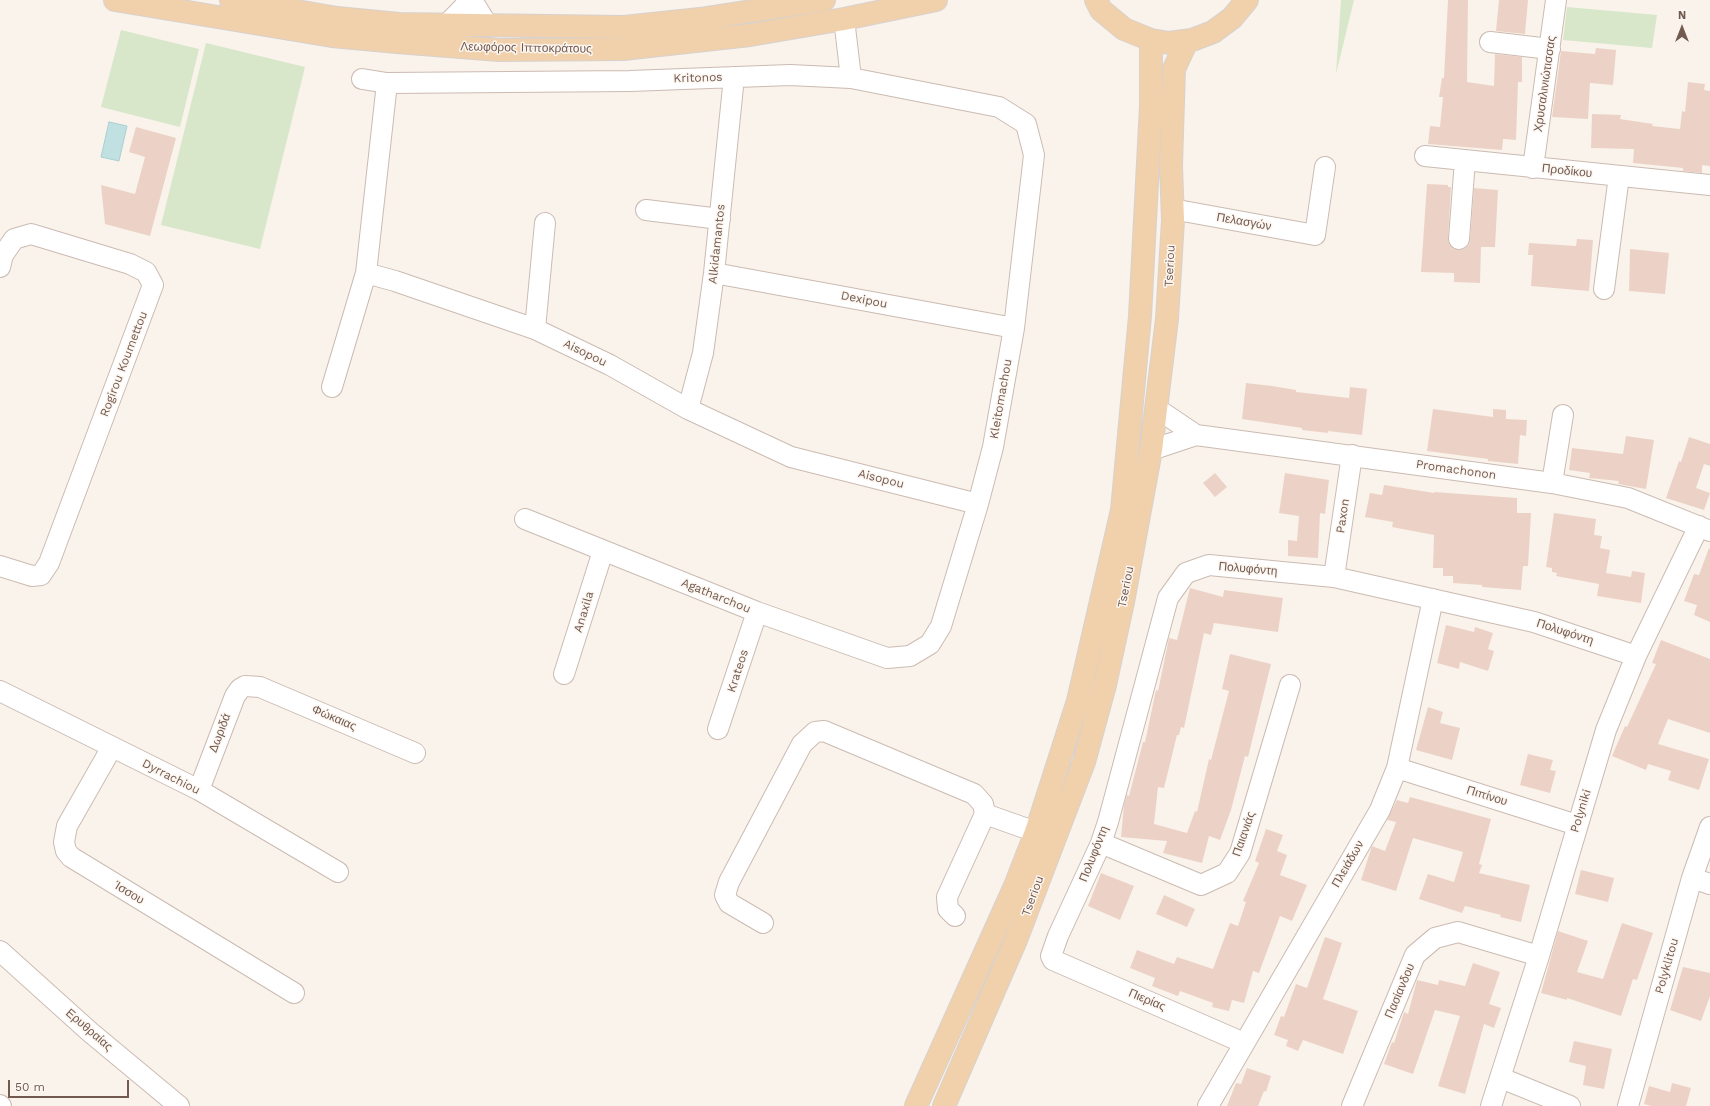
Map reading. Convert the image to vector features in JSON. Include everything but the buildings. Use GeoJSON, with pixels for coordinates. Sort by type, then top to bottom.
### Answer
{"type":"FeatureCollection","features":[{"type":"Feature","properties":{"kind":"main road","name":"Λεωφόρος Ιπποκράτους"},"geometry":{"type":"LineString","coordinates":[[115,0],[332,36],[499,50],[623,49],[750,35],[844,19],[936,0]]}},
{"type":"Feature","properties":{"kind":"main road","name":"Λεωφόρος Ιπποκράτους"},"geometry":{"type":"LineString","coordinates":[[231,0],[337,18],[398,24],[624,27],[700,19],[824,0]]}},
{"type":"Feature","properties":{"kind":"main road"},"geometry":{"type":"LineString","coordinates":[[1096,0],[1101,10],[1124,29],[1151,40],[1169,43],[1187,41],[1213,32],[1232,18],[1247,0]]}},
{"type":"Feature","properties":{"kind":"main road","name":"Tseriou"},"geometry":{"type":"LineString","coordinates":[[916,1106],[1012,893],[1036,832],[1078,701],[1122,510],[1140,316],[1151,106],[1151,40]]}},
{"type":"Feature","properties":{"kind":"main road","name":"Tseriou"},"geometry":{"type":"LineString","coordinates":[[944,1106],[1016,940],[1084,762],[1105,685],[1123,602],[1151,450],[1167,319],[1172,209],[1171,166],[1174,69],[1187,41]]}},
{"type":"Feature","properties":{"kind":"street"},"geometry":{"type":"LineString","coordinates":[[446,25],[463,8],[468,0]]}},
{"type":"Feature","properties":{"kind":"street"},"geometry":{"type":"LineString","coordinates":[[472,0],[488,26]]}},
{"type":"Feature","properties":{"kind":"street","name":"Χρυσαλινιώτισσας"},"geometry":{"type":"LineString","coordinates":[[1533,168],[1556,0]]}},
{"type":"Feature","properties":{"kind":"street"},"geometry":{"type":"LineString","coordinates":[[844,19],[851,78]]}},
{"type":"Feature","properties":{"kind":"street"},"geometry":{"type":"LineString","coordinates":[[1490,42],[1550,49]]}},
{"type":"Feature","properties":{"kind":"street","name":"Kritonos"},"geometry":{"type":"LineString","coordinates":[[362,79],[387,83],[630,81],[790,75],[851,78],[999,107],[1026,124]]}},
{"type":"Feature","properties":{"kind":"street","name":"Alkidamantos"},"geometry":{"type":"LineString","coordinates":[[688,409],[703,353],[720,219],[734,77]]}},
{"type":"Feature","properties":{"kind":"street"},"geometry":{"type":"LineString","coordinates":[[332,387],[366,272],[387,83]]}},
{"type":"Feature","properties":{"kind":"street","name":"Kleitomachou"},"geometry":{"type":"LineString","coordinates":[[910,656],[930,644],[941,626],[978,504],[993,447],[1014,328],[1034,155],[1026,124]]}},
{"type":"Feature","properties":{"kind":"street","name":"Προδίκου"},"geometry":{"type":"LineString","coordinates":[[1425,156],[1710,185]]}},
{"type":"Feature","properties":{"kind":"street"},"geometry":{"type":"LineString","coordinates":[[1459,239],[1465,160]]}},
{"type":"Feature","properties":{"kind":"street","name":"Πελασγών"},"geometry":{"type":"LineString","coordinates":[[1172,209],[1315,235],[1325,167]]}},
{"type":"Feature","properties":{"kind":"street"},"geometry":{"type":"LineString","coordinates":[[1604,289],[1619,176]]}},
{"type":"Feature","properties":{"kind":"street"},"geometry":{"type":"LineString","coordinates":[[646,210],[720,219]]}},
{"type":"Feature","properties":{"kind":"street"},"geometry":{"type":"LineString","coordinates":[[535,329],[545,223]]}},
{"type":"Feature","properties":{"kind":"street","name":"Rogirou Koumettou"},"geometry":{"type":"LineString","coordinates":[[0,267],[4,255],[14,239],[31,234],[130,264],[146,272],[153,285],[49,563],[41,575],[32,576],[0,566]]}},
{"type":"Feature","properties":{"kind":"street","name":"Aisopou"},"geometry":{"type":"LineString","coordinates":[[366,272],[535,329],[610,365],[688,409],[791,457],[978,504]]}},
{"type":"Feature","properties":{"kind":"street","name":"Dexipou"},"geometry":{"type":"LineString","coordinates":[[714,272],[1014,328]]}},
{"type":"Feature","properties":{"kind":"street","name":"Promachonon"},"geometry":{"type":"LineString","coordinates":[[1156,408],[1196,435]]}},
{"type":"Feature","properties":{"kind":"street"},"geometry":{"type":"LineString","coordinates":[[1552,483],[1563,415]]}},
{"type":"Feature","properties":{"kind":"street","name":"Promachonon"},"geometry":{"type":"LineString","coordinates":[[1151,450],[1196,435],[1552,483],[1628,498],[1704,528]]}},
{"type":"Feature","properties":{"kind":"street","name":"Paxon"},"geometry":{"type":"LineString","coordinates":[[1334,577],[1352,455]]}},
{"type":"Feature","properties":{"kind":"street","name":"Agatharchou"},"geometry":{"type":"LineString","coordinates":[[525,518],[603,551],[757,612],[887,658],[910,656]]}},
{"type":"Feature","properties":{"kind":"street","name":"Polyniki"},"geometry":{"type":"LineString","coordinates":[[1492,1106],[1539,956],[1606,730],[1636,656],[1704,528]]}},
{"type":"Feature","properties":{"kind":"street","name":"Anaxila"},"geometry":{"type":"LineString","coordinates":[[564,674],[603,551]]}},
{"type":"Feature","properties":{"kind":"street","name":"Πολυφόντη"},"geometry":{"type":"LineString","coordinates":[[1051,956],[1058,936],[1101,843],[1168,598],[1186,573],[1209,565],[1334,577],[1534,622],[1636,656]]}},
{"type":"Feature","properties":{"kind":"street","name":"Πλειάδων"},"geometry":{"type":"LineString","coordinates":[[1208,1106],[1380,810],[1397,768],[1433,599]]}},
{"type":"Feature","properties":{"kind":"street","name":"Krateos"},"geometry":{"type":"LineString","coordinates":[[718,729],[757,612]]}},
{"type":"Feature","properties":{"kind":"street","name":"Παιανιάς"},"geometry":{"type":"LineString","coordinates":[[1101,843],[1201,885],[1227,873],[1240,853],[1290,685]]}},
{"type":"Feature","properties":{"kind":"street","name":"Φώκαιας"},"geometry":{"type":"LineString","coordinates":[[252,686],[260,687],[415,753]]}},
{"type":"Feature","properties":{"kind":"street","name":"Δωριδά"},"geometry":{"type":"LineString","coordinates":[[199,790],[235,696],[240,689],[252,686]]}},
{"type":"Feature","properties":{"kind":"street","name":"Dyrrachiou"},"geometry":{"type":"LineString","coordinates":[[0,691],[199,790],[338,872]]}},
{"type":"Feature","properties":{"kind":"street"},"geometry":{"type":"LineString","coordinates":[[764,923],[729,903],[725,894],[728,882],[802,744],[815,732],[824,731],[974,794],[983,804],[985,814],[947,897],[948,908],[955,916]]}},
{"type":"Feature","properties":{"kind":"street","name":"Ίσσου"},"geometry":{"type":"LineString","coordinates":[[112,747],[67,826],[64,842],[66,851],[71,857],[294,993]]}},
{"type":"Feature","properties":{"kind":"street","name":"Πιπίνου"},"geometry":{"type":"LineString","coordinates":[[1397,768],[1577,825]]}},
{"type":"Feature","properties":{"kind":"street"},"geometry":{"type":"LineString","coordinates":[[985,814],[1036,832]]}},
{"type":"Feature","properties":{"kind":"street","name":"Polyklitou"},"geometry":{"type":"LineString","coordinates":[[1628,1106],[1692,878],[1710,827]]}},
{"type":"Feature","properties":{"kind":"street"},"geometry":{"type":"LineString","coordinates":[[1692,878],[1710,884]]}},
{"type":"Feature","properties":{"kind":"street","name":"Πασίανδου"},"geometry":{"type":"LineString","coordinates":[[1352,1106],[1415,955],[1435,938],[1458,932],[1539,956]]}},
{"type":"Feature","properties":{"kind":"street","name":"Ερυθραίας"},"geometry":{"type":"LineString","coordinates":[[0,951],[90,1032],[179,1106]]}},
{"type":"Feature","properties":{"kind":"street","name":"Πιερίας"},"geometry":{"type":"LineString","coordinates":[[1051,956],[1053,960],[1244,1043]]}},
{"type":"Feature","properties":{"kind":"street"},"geometry":{"type":"LineString","coordinates":[[1501,1078],[1570,1106]]}},
{"type":"Feature","properties":{"kind":"green space"},"geometry":{"type":"Polygon","coordinates":[[[1341,0],[1354,0],[1336,74],[1341,0]]]}},
{"type":"Feature","properties":{"kind":"green space"},"geometry":{"type":"Polygon","coordinates":[[[1567,7],[1657,15],[1652,48],[1563,40],[1567,7]]]}},
{"type":"Feature","properties":{"kind":"green space"},"geometry":{"type":"Polygon","coordinates":[[[121,30],[199,49],[180,127],[101,107],[121,30]]]}},
{"type":"Feature","properties":{"kind":"green space"},"geometry":{"type":"Polygon","coordinates":[[[206,43],[305,67],[260,249],[161,225],[206,43]]]}},
{"type":"Feature","properties":{"kind":"water"},"geometry":{"type":"Polygon","coordinates":[[[109,122],[127,126],[119,161],[101,157],[109,122]]]}}]}
